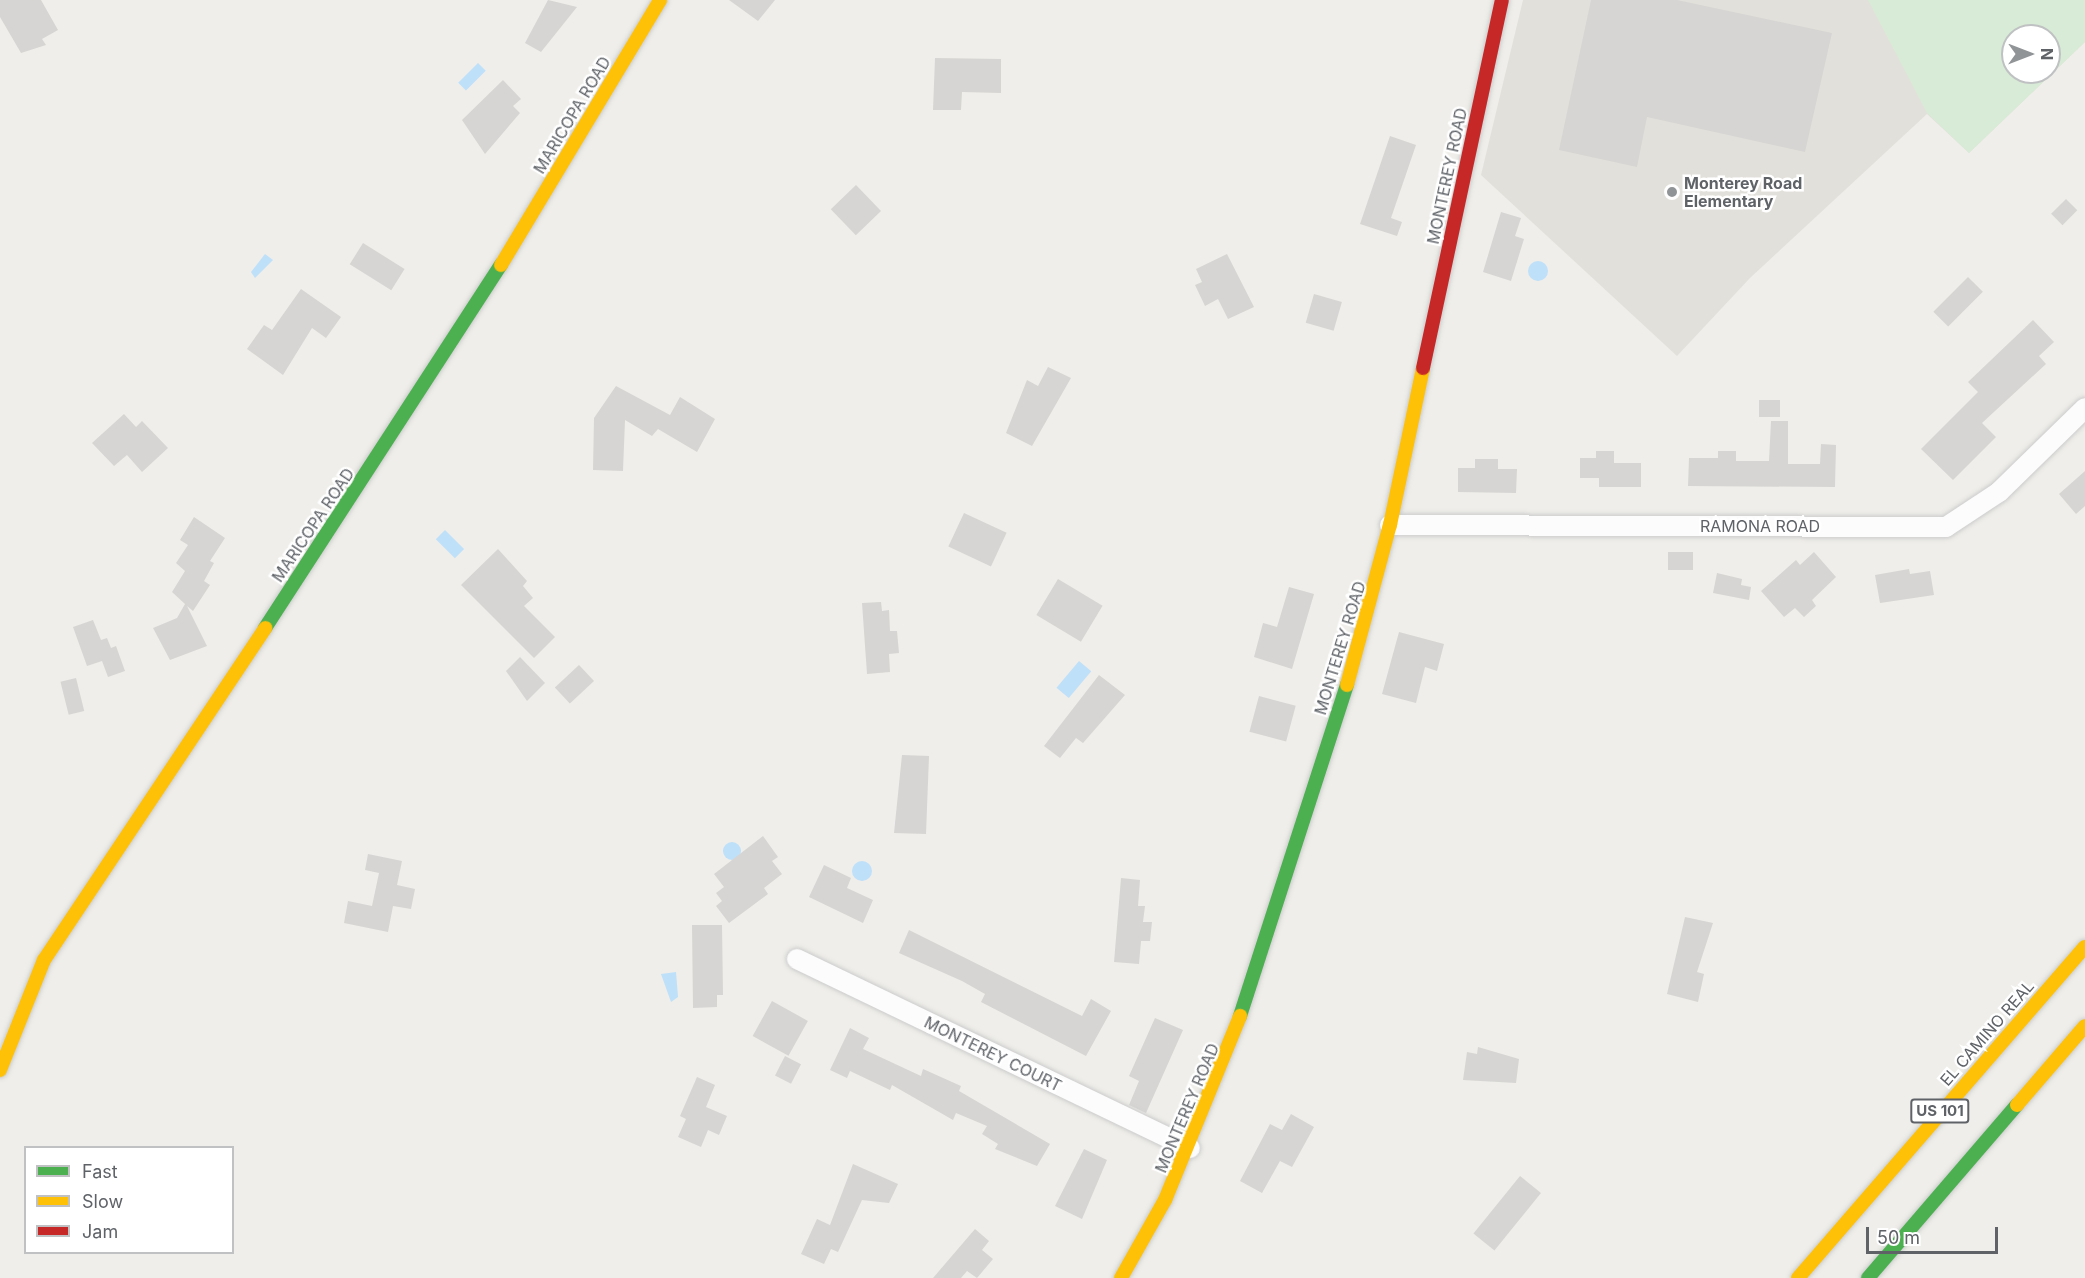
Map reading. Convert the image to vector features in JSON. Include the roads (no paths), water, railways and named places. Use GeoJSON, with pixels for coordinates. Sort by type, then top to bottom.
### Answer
{"type":"FeatureCollection","features":[{"type":"Feature","properties":{"kind":"main road","name":"MARICOPA ROAD"},"geometry":{"type":"LineString","coordinates":[[0,1071],[44,960],[455,342],[660,0]]}},
{"type":"Feature","properties":{"kind":"main road","name":"MONTEREY ROAD"},"geometry":{"type":"LineString","coordinates":[[1121,1278],[1190,1148],[1229,1049],[1349,678],[1390,525],[1502,0]]}},
{"type":"Feature","properties":{"kind":"main road","name":"EL CAMINO REAL"},"geometry":{"type":"LineString","coordinates":[[1798,1278],[2085,947]]}},
{"type":"Feature","properties":{"kind":"main road","name":"US 101"},"geometry":{"type":"LineString","coordinates":[[1868,1278],[2085,1026]]}},
{"type":"Feature","properties":{"kind":"street","name":"RAMONA ROAD"},"geometry":{"type":"LineString","coordinates":[[1390,525],[1946,527],[1999,492],[2085,408]]}},
{"type":"Feature","properties":{"kind":"street","name":"MONTEREY COURT"},"geometry":{"type":"LineString","coordinates":[[797,959],[1190,1148]]}},
{"type":"Feature","properties":{"kind":"water"},"geometry":{"type":"Polygon","coordinates":[[[478,63],[486,71],[466,91],[458,83],[478,63]]]}},
{"type":"Feature","properties":{"kind":"water"},"geometry":{"type":"Polygon","coordinates":[[[265,254],[273,260],[255,278],[251,272],[265,254]]]}},
{"type":"Feature","properties":{"kind":"water"},"geometry":{"type":"Polygon","coordinates":[[[1534,261],[1542,261],[1548,267],[1548,275],[1542,281],[1534,281],[1528,275],[1528,267],[1534,261]]]}},
{"type":"Feature","properties":{"kind":"water"},"geometry":{"type":"Polygon","coordinates":[[[445,530],[464,549],[455,558],[436,539],[445,530]]]}},
{"type":"Feature","properties":{"kind":"water"},"geometry":{"type":"Polygon","coordinates":[[[1079,661],[1091,671],[1069,698],[1057,688],[1079,661]]]}},
{"type":"Feature","properties":{"kind":"water"},"geometry":{"type":"Polygon","coordinates":[[[732,842],[738,845],[741,851],[738,857],[732,860],[726,857],[723,851],[726,845],[732,842]]]}},
{"type":"Feature","properties":{"kind":"water"},"geometry":{"type":"Polygon","coordinates":[[[858,861],[866,861],[872,867],[872,875],[866,881],[858,881],[852,875],[852,867],[858,861]]]}},
{"type":"Feature","properties":{"kind":"water"},"geometry":{"type":"Polygon","coordinates":[[[676,972],[678,997],[671,1002],[661,974],[676,972]]]}},
{"type":"Feature","properties":{"kind":"place","name":"Monterey Road Elementary"},"geometry":{"type":"Point","coordinates":[1672,192]}}]}
